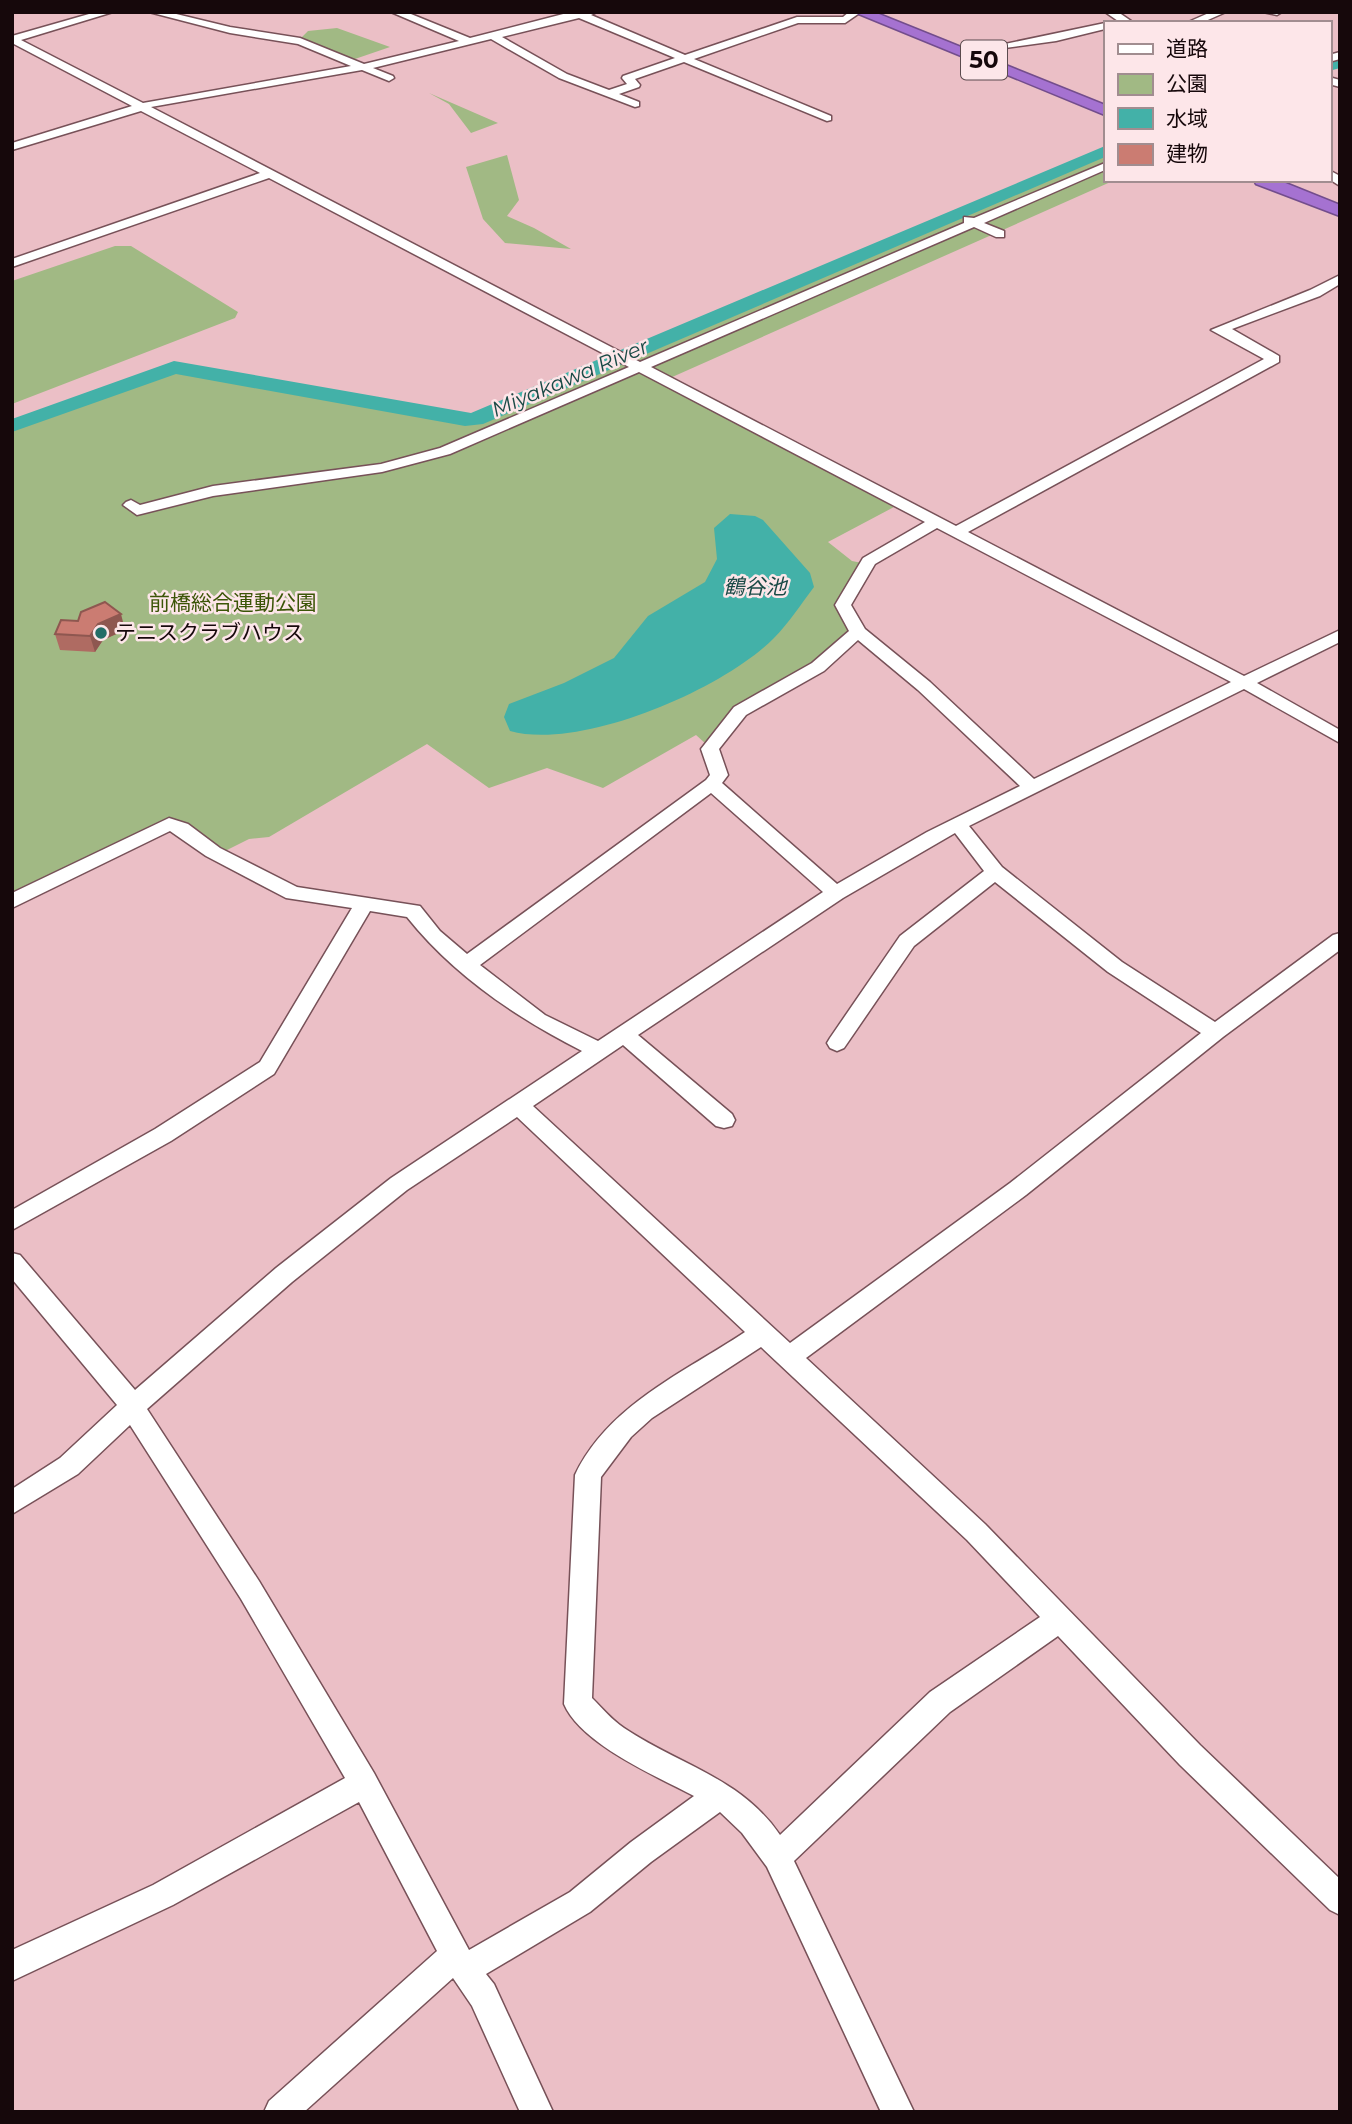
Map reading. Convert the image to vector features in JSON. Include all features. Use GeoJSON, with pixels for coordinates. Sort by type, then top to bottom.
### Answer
{"type":"FeatureCollection","features":[{"type":"Feature","properties":{"kind":"highway","name":"50"},"geometry":{"type":"LineString","coordinates":[[861,12],[1104,110]]}},
{"type":"Feature","properties":{"kind":"highway"},"geometry":{"type":"LineString","coordinates":[[1267,182],[1340,211]]}},
{"type":"Feature","properties":{"kind":"highway"},"geometry":{"type":"LineString","coordinates":[[1295,182],[1340,201]]}},
{"type":"Feature","properties":{"kind":"street"},"geometry":{"type":"LineString","coordinates":[[12,39],[108,12]]}},
{"type":"Feature","properties":{"kind":"street"},"geometry":{"type":"LineString","coordinates":[[154,12],[230,30],[300,41],[389,78]]}},
{"type":"Feature","properties":{"kind":"street"},"geometry":{"type":"LineString","coordinates":[[396,12],[468,41]]}},
{"type":"Feature","properties":{"kind":"street"},"geometry":{"type":"LineString","coordinates":[[609,94],[635,85],[627,78],[797,20],[845,20],[856,12]]}},
{"type":"Feature","properties":{"kind":"street"},"geometry":{"type":"LineString","coordinates":[[1196,21],[1221,12]]}},
{"type":"Feature","properties":{"kind":"street"},"geometry":{"type":"LineString","coordinates":[[1268,12],[1277,12]]}},
{"type":"Feature","properties":{"kind":"street"},"geometry":{"type":"LineString","coordinates":[[12,147],[142,106],[363,67],[582,13],[827,118]]}},
{"type":"Feature","properties":{"kind":"street"},"geometry":{"type":"LineString","coordinates":[[1005,45],[1056,38],[1104,26]]}},
{"type":"Feature","properties":{"kind":"street"},"geometry":{"type":"LineString","coordinates":[[491,35],[563,76],[635,104]]}},
{"type":"Feature","properties":{"kind":"street"},"geometry":{"type":"LineString","coordinates":[[12,39],[1243,682],[1340,738]]}},
{"type":"Feature","properties":{"kind":"street"},"geometry":{"type":"LineString","coordinates":[[971,221],[1104,160]]}},
{"type":"Feature","properties":{"kind":"street"},"geometry":{"type":"LineString","coordinates":[[630,362],[457,447],[422,459],[382,468],[213,491],[137,510],[131,505],[210,485],[404,459],[458,440],[630,362],[1104,166]]}},
{"type":"Feature","properties":{"kind":"street"},"geometry":{"type":"LineString","coordinates":[[12,263],[271,174]]}},
{"type":"Feature","properties":{"kind":"street"},"geometry":{"type":"LineString","coordinates":[[971,221],[1000,234]]}},
{"type":"Feature","properties":{"kind":"street"},"geometry":{"type":"LineString","coordinates":[[956,532],[1274,359],[1220,330],[1338,283]]}},
{"type":"Feature","properties":{"kind":"street"},"geometry":{"type":"LineString","coordinates":[[936,522],[869,561],[843,605],[858,632],[924,686],[1033,788]]}},
{"type":"Feature","properties":{"kind":"street"},"geometry":{"type":"LineString","coordinates":[[466,965],[712,784],[719,775],[710,749],[740,711],[818,667],[858,632]]}},
{"type":"Feature","properties":{"kind":"street"},"geometry":{"type":"LineString","coordinates":[[12,1503],[69,1466],[132,1407],[284,1275],[398,1184],[836,893],[958,824],[1340,635]]}},
{"type":"Feature","properties":{"kind":"street"},"geometry":{"type":"LineString","coordinates":[[712,784],[836,893]]}},
{"type":"Feature","properties":{"kind":"street"},"geometry":{"type":"LineString","coordinates":[[12,901],[169,824],[181,828],[213,852],[293,893],[413,911],[432,936],[538,1020],[598,1050]]}},
{"type":"Feature","properties":{"kind":"street"},"geometry":{"type":"LineString","coordinates":[[958,824],[995,872],[1115,967],[1216,1032]]}},
{"type":"Feature","properties":{"kind":"street"},"geometry":{"type":"LineString","coordinates":[[837,1043],[907,941],[995,872]]}},
{"type":"Feature","properties":{"kind":"street"},"geometry":{"type":"LineString","coordinates":[[12,1221],[163,1135],[267,1068],[365,903]]}},
{"type":"Feature","properties":{"kind":"street"},"geometry":{"type":"LineString","coordinates":[[789,1357],[1018,1189],[1216,1032],[1340,940]]}},
{"type":"Feature","properties":{"kind":"street"},"geometry":{"type":"LineString","coordinates":[[623,1034],[724,1120]]}},
{"type":"Feature","properties":{"kind":"street"},"geometry":{"type":"LineString","coordinates":[[519,1106],[976,1532],[1190,1755],[1340,1900]]}},
{"type":"Feature","properties":{"kind":"street"},"geometry":{"type":"LineString","coordinates":[[12,1262],[122,1391],[250,1590],[364,1783],[460,1962],[483,1995],[537,2112]]}},
{"type":"Feature","properties":{"kind":"street"},"geometry":{"type":"LineString","coordinates":[[763,1332],[650,1403],[599,1455],[588,1475],[578,1704],[612,1737],[732,1802],[766,1839],[898,2112]]}},
{"type":"Feature","properties":{"kind":"street"},"geometry":{"type":"LineString","coordinates":[[777,1857],[940,1702],[1061,1618]]}},
{"type":"Feature","properties":{"kind":"street"},"geometry":{"type":"LineString","coordinates":[[12,1966],[163,1895],[364,1783]]}},
{"type":"Feature","properties":{"kind":"street"},"geometry":{"type":"LineString","coordinates":[[280,2112],[460,1962],[580,1902],[641,1852],[720,1795]]}},
{"type":"Feature","properties":{"kind":"green space"},"geometry":{"type":"Polygon","coordinates":[[[337,28],[390,47],[352,60],[301,38],[308,31],[337,28]]]}},
{"type":"Feature","properties":{"kind":"green space"},"geometry":{"type":"Polygon","coordinates":[[[429,93],[498,123],[471,133],[449,104],[429,93]]]}},
{"type":"Feature","properties":{"kind":"green space","name":"前橋総合運動公園"},"geometry":{"type":"Polygon","coordinates":[[[1104,154],[1104,182],[1111,182],[661,382],[894,507],[828,542],[852,561],[862,563],[839,604],[850,628],[815,665],[789,681],[706,744],[696,735],[603,788],[547,768],[489,788],[427,744],[269,837],[249,839],[223,852],[172,821],[160,822],[12,894],[12,430],[172,369],[475,424],[1104,154]]]}},
{"type":"Feature","properties":{"kind":"green space"},"geometry":{"type":"Polygon","coordinates":[[[507,155],[519,200],[507,216],[571,249],[505,243],[483,219],[466,167],[507,155]]]}},
{"type":"Feature","properties":{"kind":"green space"},"geometry":{"type":"Polygon","coordinates":[[[115,246],[131,246],[238,312],[235,318],[12,404],[12,281],[115,246]]]}},
{"type":"Feature","properties":{"kind":"water","name":"鶴谷池"},"geometry":{"type":"Polygon","coordinates":[[[730,514],[755,516],[763,520],[810,573],[814,587],[774,638],[722,677],[650,711],[612,724],[574,732],[540,735],[510,731],[504,717],[509,704],[564,683],[614,658],[648,616],[705,582],[717,559],[714,528],[730,514]]]}},
{"type":"Feature","properties":{"kind":"building"},"geometry":{"type":"Polygon","coordinates":[[[105,602],[121,614],[98,624],[90,636],[55,634],[61,620],[78,621],[81,612],[105,602]]]}},
{"type":"Feature","properties":{"kind":"waterway","name":"Miyakawa River"},"geometry":{"type":"LineString","coordinates":[[1331,65],[1340,62]]}},
{"type":"Feature","properties":{"kind":"waterway","name":"Miyakawa River"},"geometry":{"type":"LineString","coordinates":[[12,426],[174,367],[465,420],[475,419],[1104,151]]}},
{"type":"Feature","properties":{"kind":"place","name":"テニスクラブハウス"},"geometry":{"type":"Point","coordinates":[101,633]}}]}
